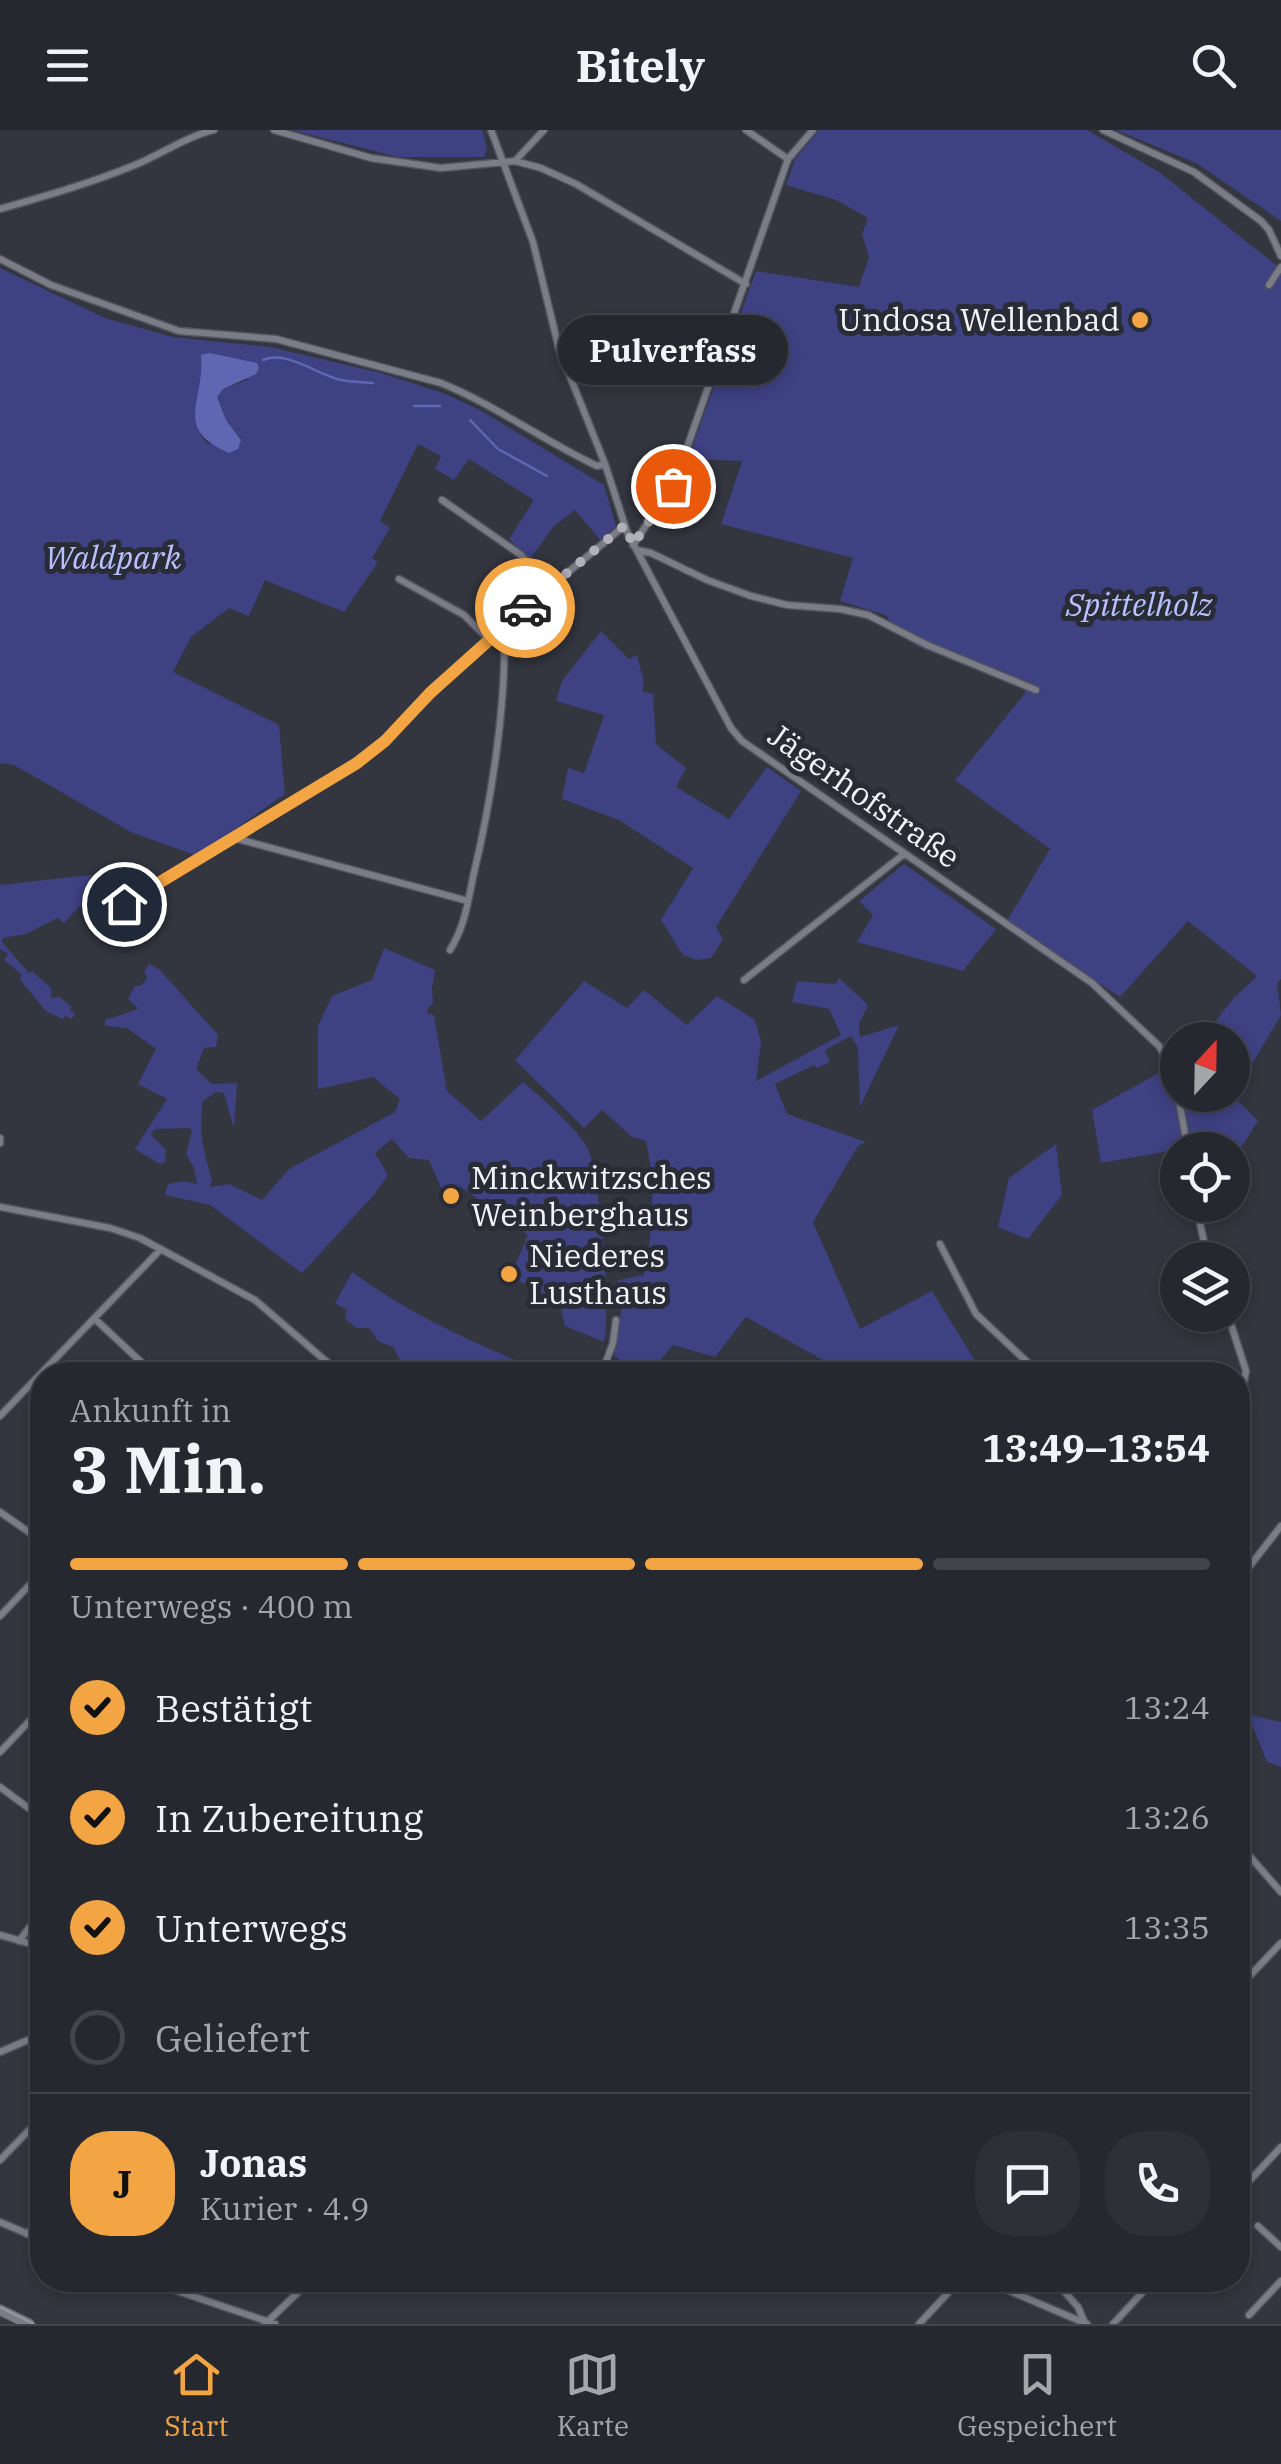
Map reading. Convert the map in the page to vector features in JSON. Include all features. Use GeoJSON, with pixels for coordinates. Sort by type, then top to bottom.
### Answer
{"type":"FeatureCollection","features":[{"type":"Feature","properties":{"kind":"main road"},"geometry":{"type":"LineString","coordinates":[[0,2310],[10,2320],[29,2324]]}},
{"type":"Feature","properties":{"kind":"street"},"geometry":{"type":"LineString","coordinates":[[0,209],[98,180],[196,134],[214,130]]}},
{"type":"Feature","properties":{"kind":"street"},"geometry":{"type":"LineString","coordinates":[[274,130],[371,158],[441,168],[515,161],[541,168],[576,184],[746,284]]}},
{"type":"Feature","properties":{"kind":"street","name":"Jägerhofstraße"},"geometry":{"type":"LineString","coordinates":[[491,130],[533,242],[559,349],[634,548],[731,728],[742,741],[1092,984],[1121,1008],[1160,1050]]}},
{"type":"Feature","properties":{"kind":"street"},"geometry":{"type":"LineString","coordinates":[[515,161],[544,130]]}},
{"type":"Feature","properties":{"kind":"street"},"geometry":{"type":"LineString","coordinates":[[746,130],[788,159]]}},
{"type":"Feature","properties":{"kind":"street"},"geometry":{"type":"LineString","coordinates":[[813,130],[788,159],[675,482],[634,548],[752,596],[787,605],[868,615],[926,645],[1036,690]]}},
{"type":"Feature","properties":{"kind":"street"},"geometry":{"type":"LineString","coordinates":[[1103,130],[1194,172],[1260,221],[1269,230],[1281,256]]}},
{"type":"Feature","properties":{"kind":"street"},"geometry":{"type":"LineString","coordinates":[[0,258],[51,284],[179,330],[276,338],[441,383],[564,450],[597,466],[604,464]]}},
{"type":"Feature","properties":{"kind":"street"},"geometry":{"type":"LineString","coordinates":[[1269,285],[1281,267]]}},
{"type":"Feature","properties":{"kind":"street"},"geometry":{"type":"LineString","coordinates":[[442,500],[521,555],[550,588]]}},
{"type":"Feature","properties":{"kind":"street"},"geometry":{"type":"LineString","coordinates":[[120,906],[357,763],[385,741],[488,639],[625,525]]}},
{"type":"Feature","properties":{"kind":"street"},"geometry":{"type":"LineString","coordinates":[[398,578],[464,616],[488,639]]}},
{"type":"Feature","properties":{"kind":"street"},"geometry":{"type":"LineString","coordinates":[[450,950],[461,930],[468,901],[493,770],[504,625]]}},
{"type":"Feature","properties":{"kind":"street"},"geometry":{"type":"LineString","coordinates":[[233,838],[468,901]]}},
{"type":"Feature","properties":{"kind":"street"},"geometry":{"type":"LineString","coordinates":[[744,980],[904,854]]}},
{"type":"Feature","properties":{"kind":"street"},"geometry":{"type":"LineString","coordinates":[[0,1206],[110,1228],[140,1238],[255,1300],[327,1362]]}},
{"type":"Feature","properties":{"kind":"street"},"geometry":{"type":"LineString","coordinates":[[940,1244],[976,1314],[1028,1362]]}},
{"type":"Feature","properties":{"kind":"street"},"geometry":{"type":"LineString","coordinates":[[53,1362],[160,1249]]}},
{"type":"Feature","properties":{"kind":"street"},"geometry":{"type":"LineString","coordinates":[[95,1320],[141,1362]]}},
{"type":"Feature","properties":{"kind":"street"},"geometry":{"type":"LineString","coordinates":[[605,1362],[616,1320]]}},
{"type":"Feature","properties":{"kind":"street"},"geometry":{"type":"LineString","coordinates":[[1233,1332],[1243,1362]]}},
{"type":"Feature","properties":{"kind":"street"},"geometry":{"type":"LineString","coordinates":[[0,1416],[30,1386]]}},
{"type":"Feature","properties":{"kind":"street"},"geometry":{"type":"LineString","coordinates":[[0,1512],[30,1533]]}},
{"type":"Feature","properties":{"kind":"street"},"geometry":{"type":"LineString","coordinates":[[1250,1566],[1281,1526]]}},
{"type":"Feature","properties":{"kind":"street"},"geometry":{"type":"LineString","coordinates":[[0,1616],[30,1585]]}},
{"type":"Feature","properties":{"kind":"street"},"geometry":{"type":"LineString","coordinates":[[0,1752],[30,1721]]}},
{"type":"Feature","properties":{"kind":"street"},"geometry":{"type":"LineString","coordinates":[[0,1787],[30,1809]]}},
{"type":"Feature","properties":{"kind":"street"},"geometry":{"type":"LineString","coordinates":[[1250,1857],[1281,1892]]}},
{"type":"Feature","properties":{"kind":"street"},"geometry":{"type":"LineString","coordinates":[[19,1940],[30,1926]]}},
{"type":"Feature","properties":{"kind":"street"},"geometry":{"type":"LineString","coordinates":[[0,1935],[30,1943]]}},
{"type":"Feature","properties":{"kind":"street"},"geometry":{"type":"LineString","coordinates":[[1250,1975],[1281,1943]]}},
{"type":"Feature","properties":{"kind":"street"},"geometry":{"type":"LineString","coordinates":[[0,2052],[30,2039]]}},
{"type":"Feature","properties":{"kind":"street"},"geometry":{"type":"LineString","coordinates":[[0,2160],[30,2129]]}},
{"type":"Feature","properties":{"kind":"street"},"geometry":{"type":"LineString","coordinates":[[1250,2180],[1281,2147]]}},
{"type":"Feature","properties":{"kind":"street"},"geometry":{"type":"LineString","coordinates":[[0,2222],[30,2235]]}},
{"type":"Feature","properties":{"kind":"street"},"geometry":{"type":"LineString","coordinates":[[1258,2226],[1281,2247]]}},
{"type":"Feature","properties":{"kind":"street"},"geometry":{"type":"LineString","coordinates":[[27,2234],[30,2231]]}},
{"type":"Feature","properties":{"kind":"street"},"geometry":{"type":"LineString","coordinates":[[1249,2316],[1281,2282]]}},
{"type":"Feature","properties":{"kind":"street"},"geometry":{"type":"LineString","coordinates":[[180,2292],[270,2323],[300,2292]]}},
{"type":"Feature","properties":{"kind":"street"},"geometry":{"type":"LineString","coordinates":[[919,2324],[949,2292]]}},
{"type":"Feature","properties":{"kind":"street"},"geometry":{"type":"LineString","coordinates":[[1012,2292],[1086,2323]]}},
{"type":"Feature","properties":{"kind":"street"},"geometry":{"type":"LineString","coordinates":[[1065,2292],[1086,2323]]}},
{"type":"Feature","properties":{"kind":"street"},"geometry":{"type":"LineString","coordinates":[[1113,2324],[1143,2292]]}},
{"type":"Feature","properties":{"kind":"green space"},"geometry":{"type":"Polygon","coordinates":[[[292,130],[482,130],[487,147],[484,157],[398,157],[292,130]]]}},
{"type":"Feature","properties":{"kind":"green space","name":"Spittelholz"},"geometry":{"type":"Polygon","coordinates":[[[819,130],[1087,130],[1159,172],[1281,269],[1281,979],[1277,984],[1281,1015],[1250,1067],[1250,1022],[1215,1022],[1257,976],[1188,921],[1120,997],[1007,921],[1050,849],[955,780],[1025,693],[1024,687],[919,647],[887,628],[888,616],[840,601],[853,558],[721,524],[742,461],[688,459],[756,271],[859,287],[869,257],[862,234],[868,218],[836,200],[786,185],[795,159],[819,130]]]}},
{"type":"Feature","properties":{"kind":"green space"},"geometry":{"type":"Polygon","coordinates":[[[1116,130],[1281,130],[1281,221],[1196,163],[1116,130]]]}},
{"type":"Feature","properties":{"kind":"green space","name":"Waldpark"},"geometry":{"type":"Polygon","coordinates":[[[0,268],[105,318],[173,337],[270,347],[381,373],[443,393],[480,410],[604,485],[616,526],[600,540],[575,510],[553,527],[530,559],[509,539],[534,500],[469,459],[454,480],[435,469],[441,456],[418,444],[380,521],[390,528],[372,558],[378,562],[344,612],[265,580],[249,616],[229,608],[191,637],[173,672],[279,725],[285,794],[197,856],[131,832],[14,765],[0,763],[0,268]],[[203,379],[195,420],[208,444],[241,439],[226,420],[217,397],[223,389],[249,379],[203,379]]]}},
{"type":"Feature","properties":{"kind":"green space"},"geometry":{"type":"Polygon","coordinates":[[[601,631],[629,659],[637,655],[644,683],[642,691],[653,694],[656,744],[686,768],[676,787],[729,819],[767,767],[801,791],[716,927],[723,939],[711,958],[697,960],[683,955],[661,920],[693,868],[619,820],[562,799],[568,768],[584,773],[604,715],[556,701],[562,681],[601,631]]]}},
{"type":"Feature","properties":{"kind":"green space"},"geometry":{"type":"Polygon","coordinates":[[[904,864],[996,929],[963,971],[857,942],[873,915],[859,901],[904,864]]]}},
{"type":"Feature","properties":{"kind":"green space"},"geometry":{"type":"Polygon","coordinates":[[[90,875],[142,881],[125,882],[126,895],[108,898],[92,914],[80,906],[64,923],[58,918],[26,934],[3,938],[2,942],[29,973],[32,971],[52,989],[51,998],[60,997],[72,1007],[72,1019],[62,1019],[46,1011],[20,980],[21,974],[4,960],[8,954],[0,949],[0,885],[90,875]]]}},
{"type":"Feature","properties":{"kind":"green space"},"geometry":{"type":"Polygon","coordinates":[[[384,948],[435,970],[433,1003],[427,1009],[428,1014],[434,1015],[447,1091],[481,1121],[523,1082],[568,1123],[588,1149],[597,1186],[603,1244],[604,1342],[565,1326],[560,1307],[541,1310],[529,1286],[510,1277],[528,1235],[461,1187],[441,1188],[429,1160],[409,1158],[392,1139],[375,1153],[388,1175],[302,1273],[210,1205],[165,1195],[168,1184],[197,1184],[186,1154],[192,1131],[189,1128],[154,1129],[151,1135],[166,1150],[165,1162],[160,1164],[135,1149],[167,1099],[138,1084],[156,1049],[127,1028],[105,1026],[105,1020],[138,1009],[128,998],[135,986],[142,985],[147,978],[144,971],[149,964],[159,969],[218,1035],[216,1047],[204,1048],[196,1069],[212,1084],[237,1083],[234,1128],[224,1093],[216,1092],[203,1101],[204,1151],[212,1181],[209,1187],[229,1184],[262,1200],[289,1169],[395,1112],[400,1099],[373,1077],[318,1089],[318,1026],[332,996],[372,980],[384,948]]]}},
{"type":"Feature","properties":{"kind":"green space"},"geometry":{"type":"Polygon","coordinates":[[[839,978],[868,1005],[859,1024],[860,1037],[899,1025],[860,1107],[858,1048],[851,1036],[825,1050],[830,1062],[817,1068],[814,1065],[775,1084],[787,1114],[866,1142],[858,1146],[813,1222],[860,1329],[932,1291],[976,1362],[822,1362],[746,1317],[715,1357],[673,1345],[659,1362],[623,1362],[614,1356],[621,1311],[618,1280],[644,1275],[652,1191],[646,1141],[632,1137],[602,1110],[584,1128],[515,1060],[584,981],[627,1008],[644,990],[687,1025],[717,996],[755,1020],[761,1042],[756,1081],[841,1035],[829,1009],[792,1002],[797,981],[835,984],[839,978]]]}},
{"type":"Feature","properties":{"kind":"green space"},"geometry":{"type":"Polygon","coordinates":[[[1160,1072],[1160,1112],[1249,1112],[1258,1121],[1250,1134],[1160,1132],[1160,1153],[1101,1163],[1092,1110],[1160,1072]]]}},
{"type":"Feature","properties":{"kind":"green space"},"geometry":{"type":"Polygon","coordinates":[[[1056,1144],[1062,1195],[1028,1239],[998,1227],[1009,1178],[1056,1144]]]}},
{"type":"Feature","properties":{"kind":"green space"},"geometry":{"type":"Polygon","coordinates":[[[352,1272],[423,1317],[520,1362],[401,1362],[393,1347],[378,1341],[369,1328],[357,1328],[345,1319],[347,1310],[335,1303],[352,1272]]]}},
{"type":"Feature","properties":{"kind":"green space"},"geometry":{"type":"Polygon","coordinates":[[[1250,1715],[1281,1722],[1281,1767],[1267,1762],[1250,1715]]]}},
{"type":"Feature","properties":{"kind":"water"},"geometry":{"type":"Polygon","coordinates":[[[210,353],[257,363],[259,368],[256,374],[223,389],[217,397],[226,420],[241,440],[238,449],[229,453],[212,444],[196,424],[201,355],[210,353]]]}},
{"type":"Feature","properties":{"kind":"waterway"},"geometry":{"type":"LineString","coordinates":[[263,360],[282,358],[341,380],[373,383]]}},
{"type":"Feature","properties":{"kind":"waterway"},"geometry":{"type":"LineString","coordinates":[[414,406],[440,406]]}},
{"type":"Feature","properties":{"kind":"waterway"},"geometry":{"type":"LineString","coordinates":[[470,420],[498,449],[547,476]]}},
{"type":"Feature","properties":{"kind":"tram line"},"geometry":{"type":"LineString","coordinates":[[0,2307],[34,2324]]}},
{"type":"Feature","properties":{"kind":"way so far"},"geometry":{"type":"LineString","coordinates":[[525,608],[625,525],[633,545],[673,486]]}},
{"type":"Feature","properties":{"kind":"place","name":"Undosa Wellenbad"},"geometry":{"type":"Point","coordinates":[1140,320]}},
{"type":"Feature","properties":{"kind":"place","name":"Pulverfass"},"geometry":{"type":"Point","coordinates":[673,486]}},
{"type":"Feature","properties":{"kind":"place","name":"Minckwitzsches Weinberghaus"},"geometry":{"type":"Point","coordinates":[451,1196]}},
{"type":"Feature","properties":{"kind":"place","name":"Niederes Lusthaus"},"geometry":{"type":"Point","coordinates":[509,1274]}},
{"type":"Feature","properties":{"kind":"route"},"geometry":{"type":"LineString","coordinates":[[124,904],[357,763],[525,608]]}}]}
